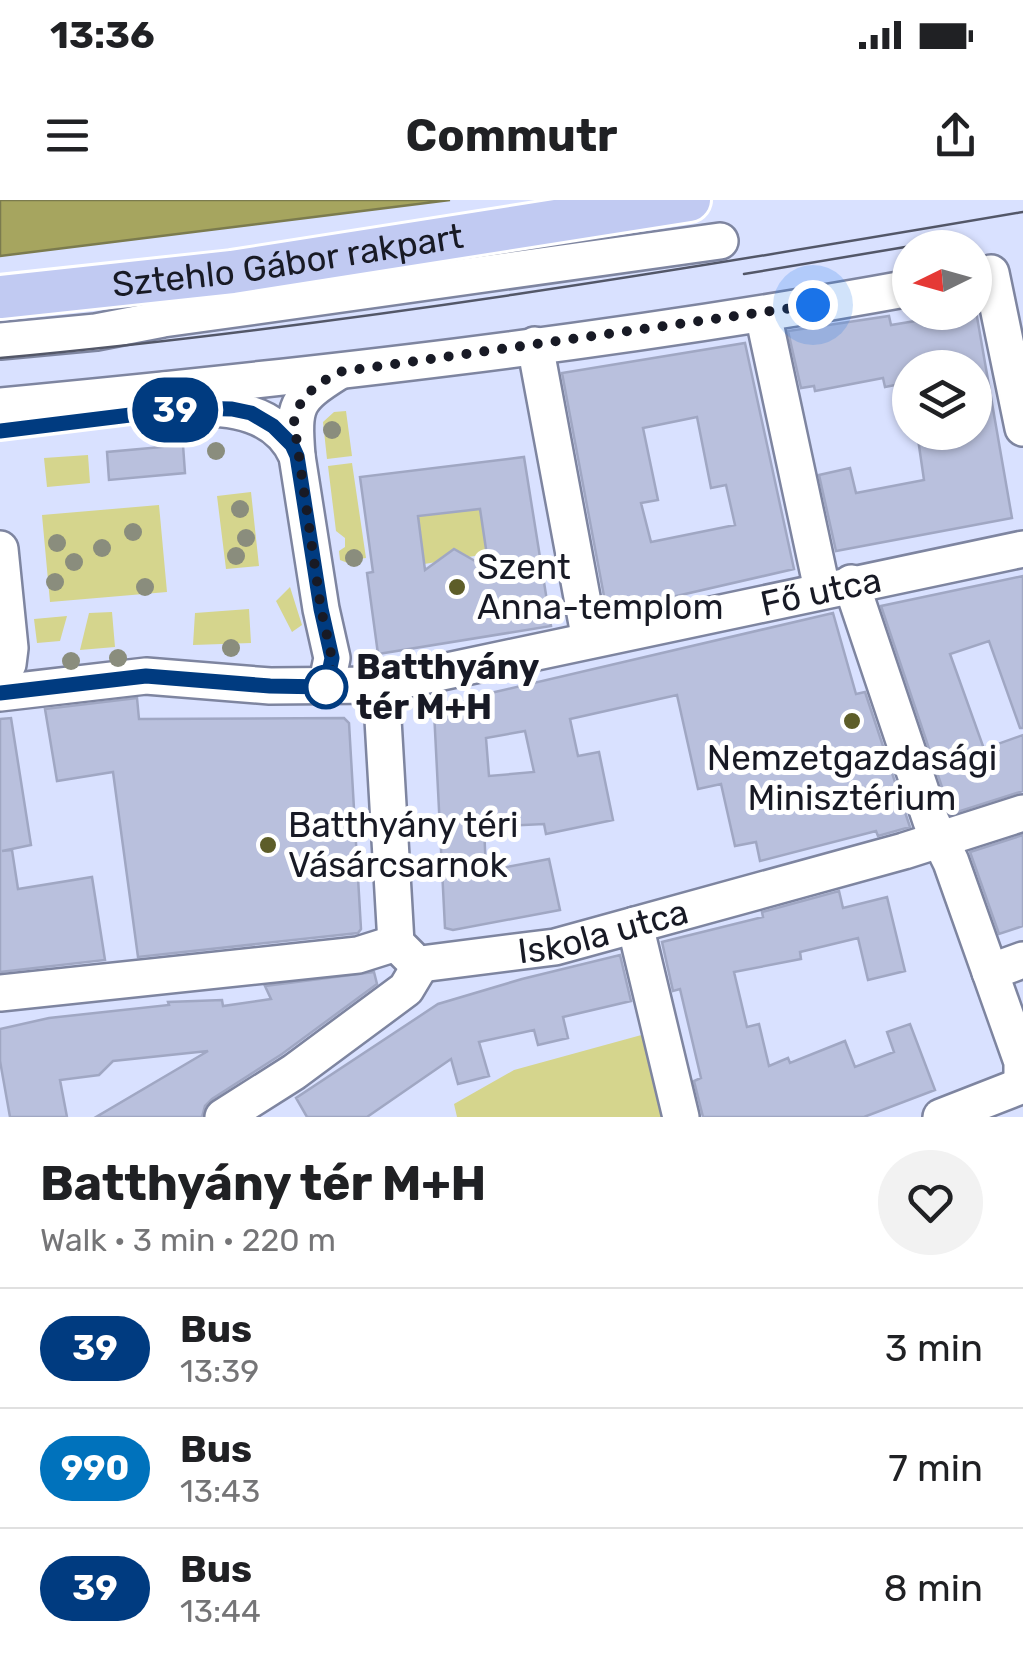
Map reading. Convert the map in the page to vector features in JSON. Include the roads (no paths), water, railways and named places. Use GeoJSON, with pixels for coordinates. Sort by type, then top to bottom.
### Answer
{"type":"FeatureCollection","features":[{"type":"Feature","properties":{"kind":"main road","name":"Sztehlo Gábor rakpart"},"geometry":{"type":"LineString","coordinates":[[0,297],[232,272],[690,200]]}},
{"type":"Feature","properties":{"kind":"street"},"geometry":{"type":"LineString","coordinates":[[0,341],[96,332],[163,319],[720,242]]}},
{"type":"Feature","properties":{"kind":"street"},"geometry":{"type":"LineString","coordinates":[[996,272],[1023,428]]}},
{"type":"Feature","properties":{"kind":"street"},"geometry":{"type":"LineString","coordinates":[[0,406],[338,372],[763,314],[892,291]]}},
{"type":"Feature","properties":{"kind":"street"},"geometry":{"type":"LineString","coordinates":[[763,314],[836,586],[940,840],[1006,966],[1023,1086],[942,1117]]}},
{"type":"Feature","properties":{"kind":"street"},"geometry":{"type":"LineString","coordinates":[[535,345],[590,640]]}},
{"type":"Feature","properties":{"kind":"street"},"geometry":{"type":"LineString","coordinates":[[326,687],[332,658],[297,456],[297,408],[309,390],[338,372]]}},
{"type":"Feature","properties":{"kind":"street"},"geometry":{"type":"LineString","coordinates":[[0,431],[187,408],[232,409],[251,413],[273,426],[297,456]]}},
{"type":"Feature","properties":{"kind":"street"},"geometry":{"type":"LineString","coordinates":[[0,549],[10,648],[0,682]]}},
{"type":"Feature","properties":{"kind":"street","name":"Fő utca"},"geometry":{"type":"LineString","coordinates":[[0,692],[146,676],[270,686],[381,684],[1023,549]]}},
{"type":"Feature","properties":{"kind":"street"},"geometry":{"type":"LineString","coordinates":[[223,1117],[294,1072],[406,989],[409,954],[381,684]]}},
{"type":"Feature","properties":{"kind":"street","name":"Iskola utca"},"geometry":{"type":"LineString","coordinates":[[0,993],[358,955],[499,956],[555,947],[1023,814]]}},
{"type":"Feature","properties":{"kind":"street"},"geometry":{"type":"LineString","coordinates":[[635,925],[681,1117]]}},
{"type":"Feature","properties":{"kind":"tram line"},"geometry":{"type":"LineString","coordinates":[[0,358],[385,313],[1023,212]]}},
{"type":"Feature","properties":{"kind":"tram line"},"geometry":{"type":"LineString","coordinates":[[744,274],[892,249]]}},
{"type":"Feature","properties":{"kind":"place","name":"Szent Anna-templom"},"geometry":{"type":"Point","coordinates":[457,587]}},
{"type":"Feature","properties":{"kind":"place","name":"Batthyány tér M+H"},"geometry":{"type":"Point","coordinates":[326,687]}},
{"type":"Feature","properties":{"kind":"place","name":"Nemzetgazdasági Minisztérium"},"geometry":{"type":"Point","coordinates":[852,721]}},
{"type":"Feature","properties":{"kind":"place","name":"Batthyány téri Vásárcsarnok"},"geometry":{"type":"Point","coordinates":[268,845]}}]}
